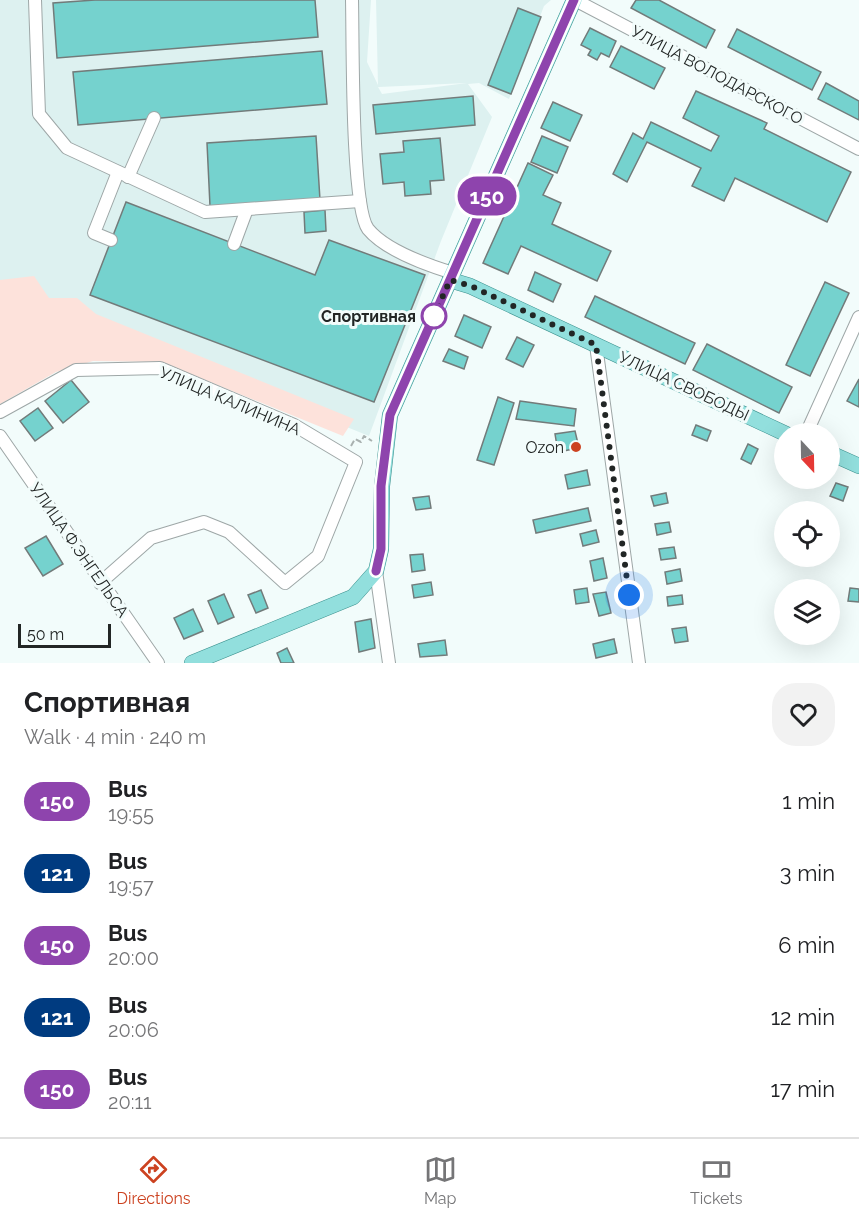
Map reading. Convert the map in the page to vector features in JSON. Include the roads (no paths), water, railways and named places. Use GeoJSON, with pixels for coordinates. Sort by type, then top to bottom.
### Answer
{"type":"FeatureCollection","features":[{"type":"Feature","properties":{"kind":"main road"},"geometry":{"type":"LineString","coordinates":[[192,663],[353,597],[376,571],[381,549],[381,486],[390,415],[574,0]]}},
{"type":"Feature","properties":{"kind":"main road","name":"УЛИЦА СВОБОДЫ"},"geometry":{"type":"LineString","coordinates":[[452,276],[774,428]]}},
{"type":"Feature","properties":{"kind":"main road"},"geometry":{"type":"LineString","coordinates":[[840,457],[859,466]]}},
{"type":"Feature","properties":{"kind":"street"},"geometry":{"type":"LineString","coordinates":[[35,0],[39,114],[67,148],[204,212],[360,201]]}},
{"type":"Feature","properties":{"kind":"street"},"geometry":{"type":"LineString","coordinates":[[352,0],[358,190],[368,228],[403,255],[452,276]]}},
{"type":"Feature","properties":{"kind":"street","name":"УЛИЦА ВОЛОДАРСКОГО"},"geometry":{"type":"LineString","coordinates":[[574,0],[859,149]]}},
{"type":"Feature","properties":{"kind":"street"},"geometry":{"type":"LineString","coordinates":[[111,240],[94,233],[154,118]]}},
{"type":"Feature","properties":{"kind":"street"},"geometry":{"type":"LineString","coordinates":[[234,244],[247,209]]}},
{"type":"Feature","properties":{"kind":"street"},"geometry":{"type":"LineString","coordinates":[[811,423],[859,317]]}},
{"type":"Feature","properties":{"kind":"street"},"geometry":{"type":"LineString","coordinates":[[596,345],[639,663]]}},
{"type":"Feature","properties":{"kind":"street","name":"УЛИЦА КАЛИНИНА"},"geometry":{"type":"LineString","coordinates":[[0,412],[76,370],[160,368],[294,425],[356,462],[318,556],[285,583],[229,532],[204,522],[151,538],[100,583]]}},
{"type":"Feature","properties":{"kind":"street","name":"УЛИЦА Ф.ЭНГЕЛЬСА"},"geometry":{"type":"LineString","coordinates":[[0,436],[100,583],[158,663]]}},
{"type":"Feature","properties":{"kind":"street"},"geometry":{"type":"LineString","coordinates":[[376,571],[389,663]]}},
{"type":"Feature","properties":{"kind":"place","name":"Спортивная"},"geometry":{"type":"Point","coordinates":[434,316]}},
{"type":"Feature","properties":{"kind":"place","name":"Ozon"},"geometry":{"type":"Point","coordinates":[576,447]}}]}
